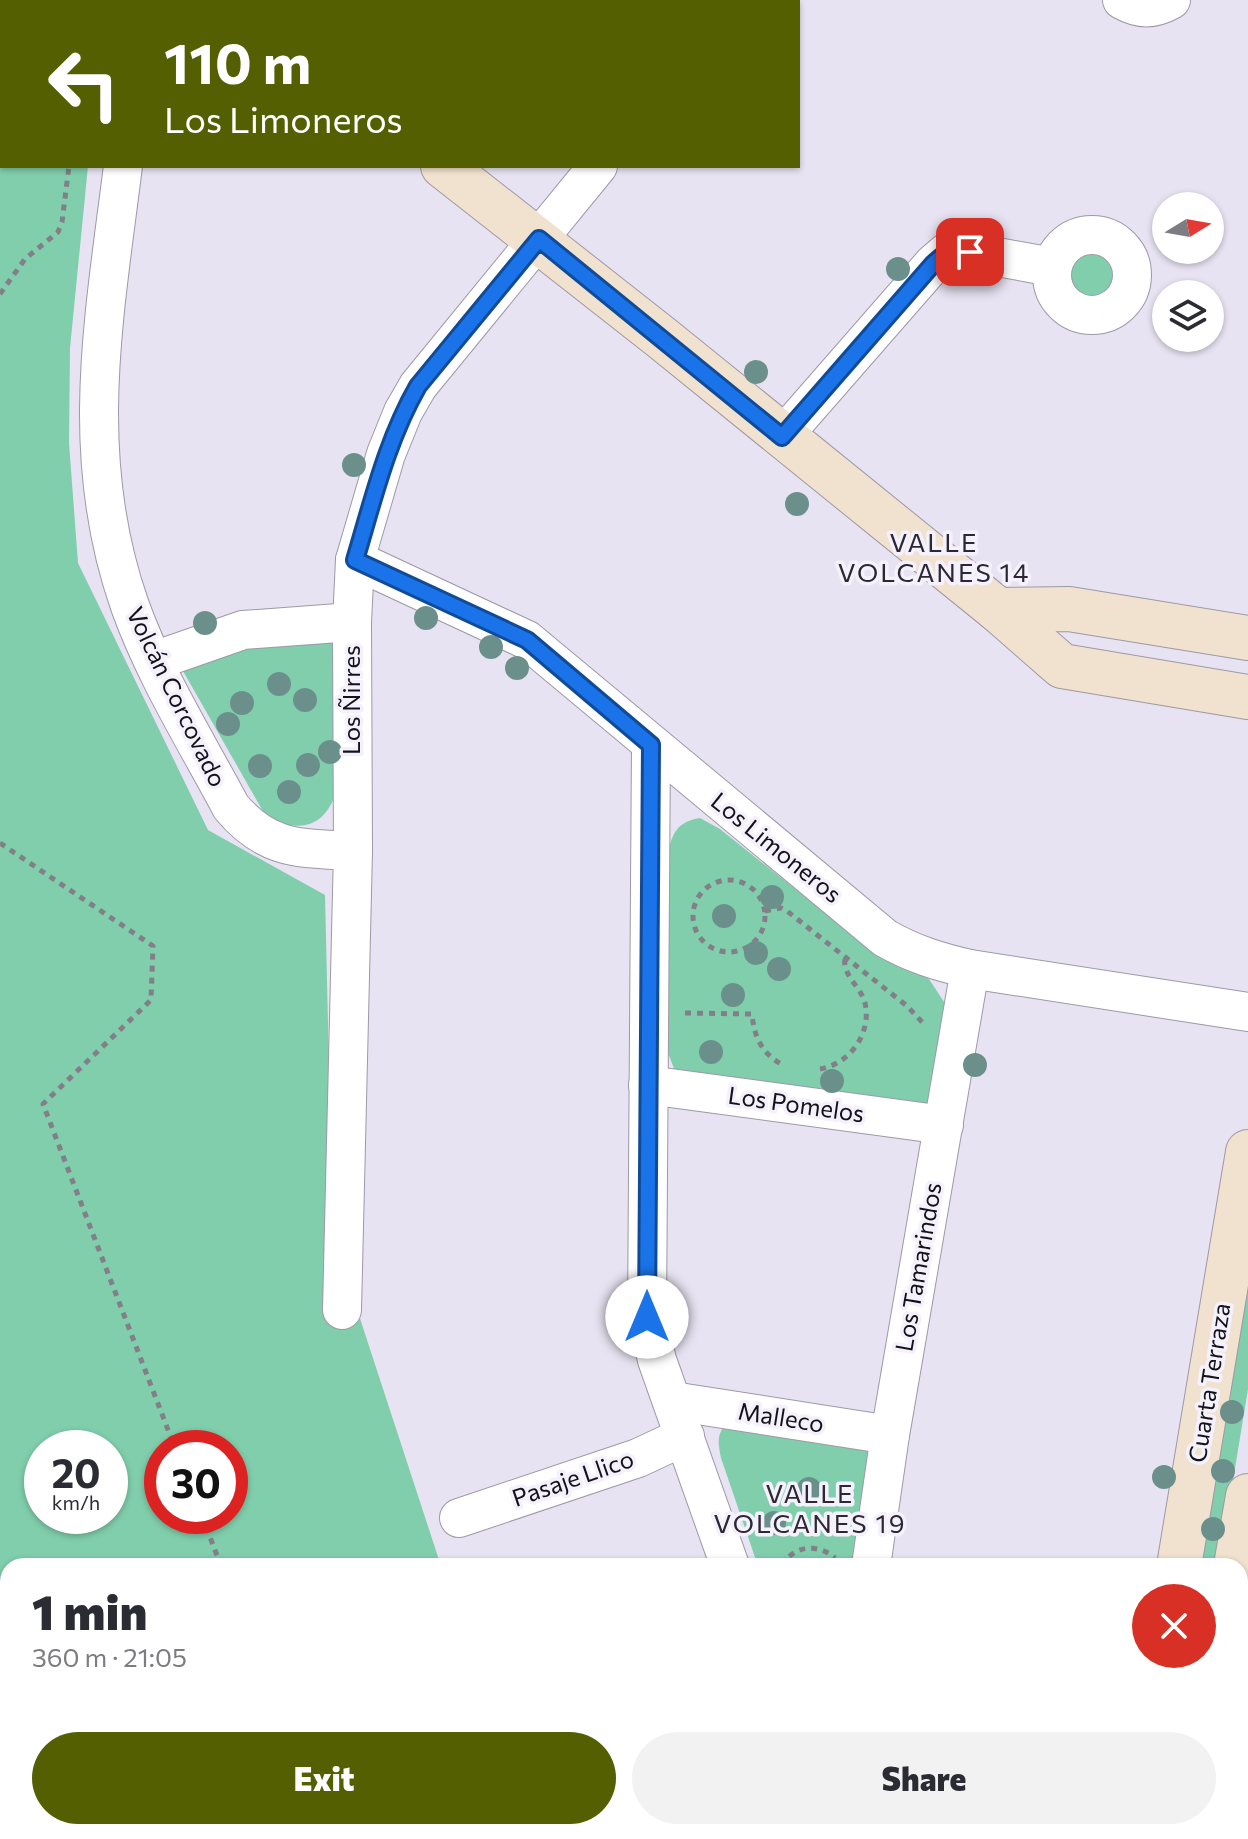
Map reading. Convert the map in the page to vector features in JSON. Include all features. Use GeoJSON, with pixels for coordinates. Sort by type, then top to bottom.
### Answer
{"type":"FeatureCollection","features":[{"type":"Feature","properties":{"kind":"main road"},"geometry":{"type":"LineString","coordinates":[[446,168],[539,239],[998,610],[1062,666],[1248,697]]}},
{"type":"Feature","properties":{"kind":"main road"},"geometry":{"type":"LineString","coordinates":[[998,610],[1069,609],[1248,638]]}},
{"type":"Feature","properties":{"kind":"main road","name":"Cuarta Terraza"},"geometry":{"type":"LineString","coordinates":[[1180,1558],[1248,1152]]}},
{"type":"Feature","properties":{"kind":"street"},"geometry":{"type":"LineString","coordinates":[[1122,0],[1146,9],[1171,0]]}},
{"type":"Feature","properties":{"kind":"street","name":"Volcán Corcovado"},"geometry":{"type":"LineString","coordinates":[[123,168],[99,366],[99,443],[103,491],[114,552],[131,608],[154,661],[231,807],[246,824],[260,836],[290,846],[353,851]]}},
{"type":"Feature","properties":{"kind":"street","name":"Los Ñirres"},"geometry":{"type":"LineString","coordinates":[[342,1310],[353,851],[352,622],[355,560],[386,454],[403,412],[418,386],[596,168]]}},
{"type":"Feature","properties":{"kind":"street"},"geometry":{"type":"LineString","coordinates":[[782,437],[933,264],[947,252],[970,252],[1052,267]]}},
{"type":"Feature","properties":{"kind":"street","name":"Los Limoneros"},"geometry":{"type":"LineString","coordinates":[[355,560],[527,640],[885,938],[925,958],[970,969],[1248,1012]]}},
{"type":"Feature","properties":{"kind":"street"},"geometry":{"type":"LineString","coordinates":[[154,661],[243,630],[352,622]]}},
{"type":"Feature","properties":{"kind":"street"},"geometry":{"type":"LineString","coordinates":[[651,745],[647,1317],[657,1360],[727,1558]]}},
{"type":"Feature","properties":{"kind":"street","name":"Los Tamarindos"},"geometry":{"type":"LineString","coordinates":[[872,1558],[890,1435],[970,969]]}},
{"type":"Feature","properties":{"kind":"street","name":"Los Pomelos"},"geometry":{"type":"LineString","coordinates":[[648,1085],[944,1125]]}},
{"type":"Feature","properties":{"kind":"street","name":"Malleco"},"geometry":{"type":"LineString","coordinates":[[678,1419],[890,1435]]}},
{"type":"Feature","properties":{"kind":"street","name":"Pasaje Llico"},"geometry":{"type":"LineString","coordinates":[[459,1518],[638,1458],[678,1419]]}},
{"type":"Feature","properties":{"kind":"path"},"geometry":{"type":"LineString","coordinates":[[0,294],[25,259],[58,232],[69,168]]}},
{"type":"Feature","properties":{"kind":"path"},"geometry":{"type":"LineString","coordinates":[[0,843],[153,946],[151,1000],[43,1104],[168,1430]]}},
{"type":"Feature","properties":{"kind":"path"},"geometry":{"type":"LineString","coordinates":[[733,880],[754,890],[765,911],[761,934],[753,943],[732,953],[709,947],[695,928],[693,916],[695,904],[710,886],[733,880]]}},
{"type":"Feature","properties":{"kind":"path"},"geometry":{"type":"LineString","coordinates":[[765,911],[781,908],[787,911],[915,1014],[923,1021],[928,1034]]}},
{"type":"Feature","properties":{"kind":"path"},"geometry":{"type":"LineString","coordinates":[[811,1071],[827,1068],[845,1058],[860,1042],[863,1033],[865,1003],[846,972],[845,957]]}},
{"type":"Feature","properties":{"kind":"path"},"geometry":{"type":"LineString","coordinates":[[648,1013],[752,1014],[759,1042],[768,1056],[795,1069]]}},
{"type":"Feature","properties":{"kind":"path"},"geometry":{"type":"LineString","coordinates":[[209,1534],[218,1558]]}},
{"type":"Feature","properties":{"kind":"path"},"geometry":{"type":"LineString","coordinates":[[788,1558],[799,1550],[816,1548],[834,1558]]}},
{"type":"Feature","properties":{"kind":"green space"},"geometry":{"type":"Polygon","coordinates":[[[0,168],[88,168],[70,348],[69,443],[78,563],[208,830],[325,895],[333,1236],[438,1558],[0,1558],[0,168]]]}},
{"type":"Feature","properties":{"kind":"green space"},"geometry":{"type":"Polygon","coordinates":[[[1092,248],[1111,256],[1119,275],[1111,294],[1092,302],[1073,294],[1065,275],[1073,256],[1092,248]]]}},
{"type":"Feature","properties":{"kind":"green space"},"geometry":{"type":"Polygon","coordinates":[[[327,639],[337,649],[338,786],[328,810],[321,817],[304,825],[281,824],[268,820],[183,671],[217,650],[327,639]]]}},
{"type":"Feature","properties":{"kind":"green space"},"geometry":{"type":"Polygon","coordinates":[[[700,818],[720,829],[875,953],[929,979],[946,1005],[938,1109],[675,1071],[668,1053],[668,854],[677,830],[686,822],[700,818]]]}},
{"type":"Feature","properties":{"kind":"green space"},"geometry":{"type":"Polygon","coordinates":[[[1248,1255],[1248,1389],[1220,1558],[1198,1558],[1248,1255]]]}},
{"type":"Feature","properties":{"kind":"green space"},"geometry":{"type":"Polygon","coordinates":[[[728,1422],[872,1448],[861,1558],[755,1558],[721,1458],[721,1430],[728,1422]]]}},
{"type":"Feature","properties":{"kind":"district","name":"VALLE VOLCANES 14"},"geometry":{"type":"Point","coordinates":[934,558]}},
{"type":"Feature","properties":{"kind":"district","name":"VALLE VOLCANES 19"},"geometry":{"type":"Point","coordinates":[810,1509]}},
{"type":"Feature","properties":{"kind":"route"},"geometry":{"type":"LineString","coordinates":[[647,1317],[651,745],[527,640],[355,560],[386,454],[403,412],[418,386],[539,239],[782,437],[933,264],[947,252],[970,252]]}}]}
